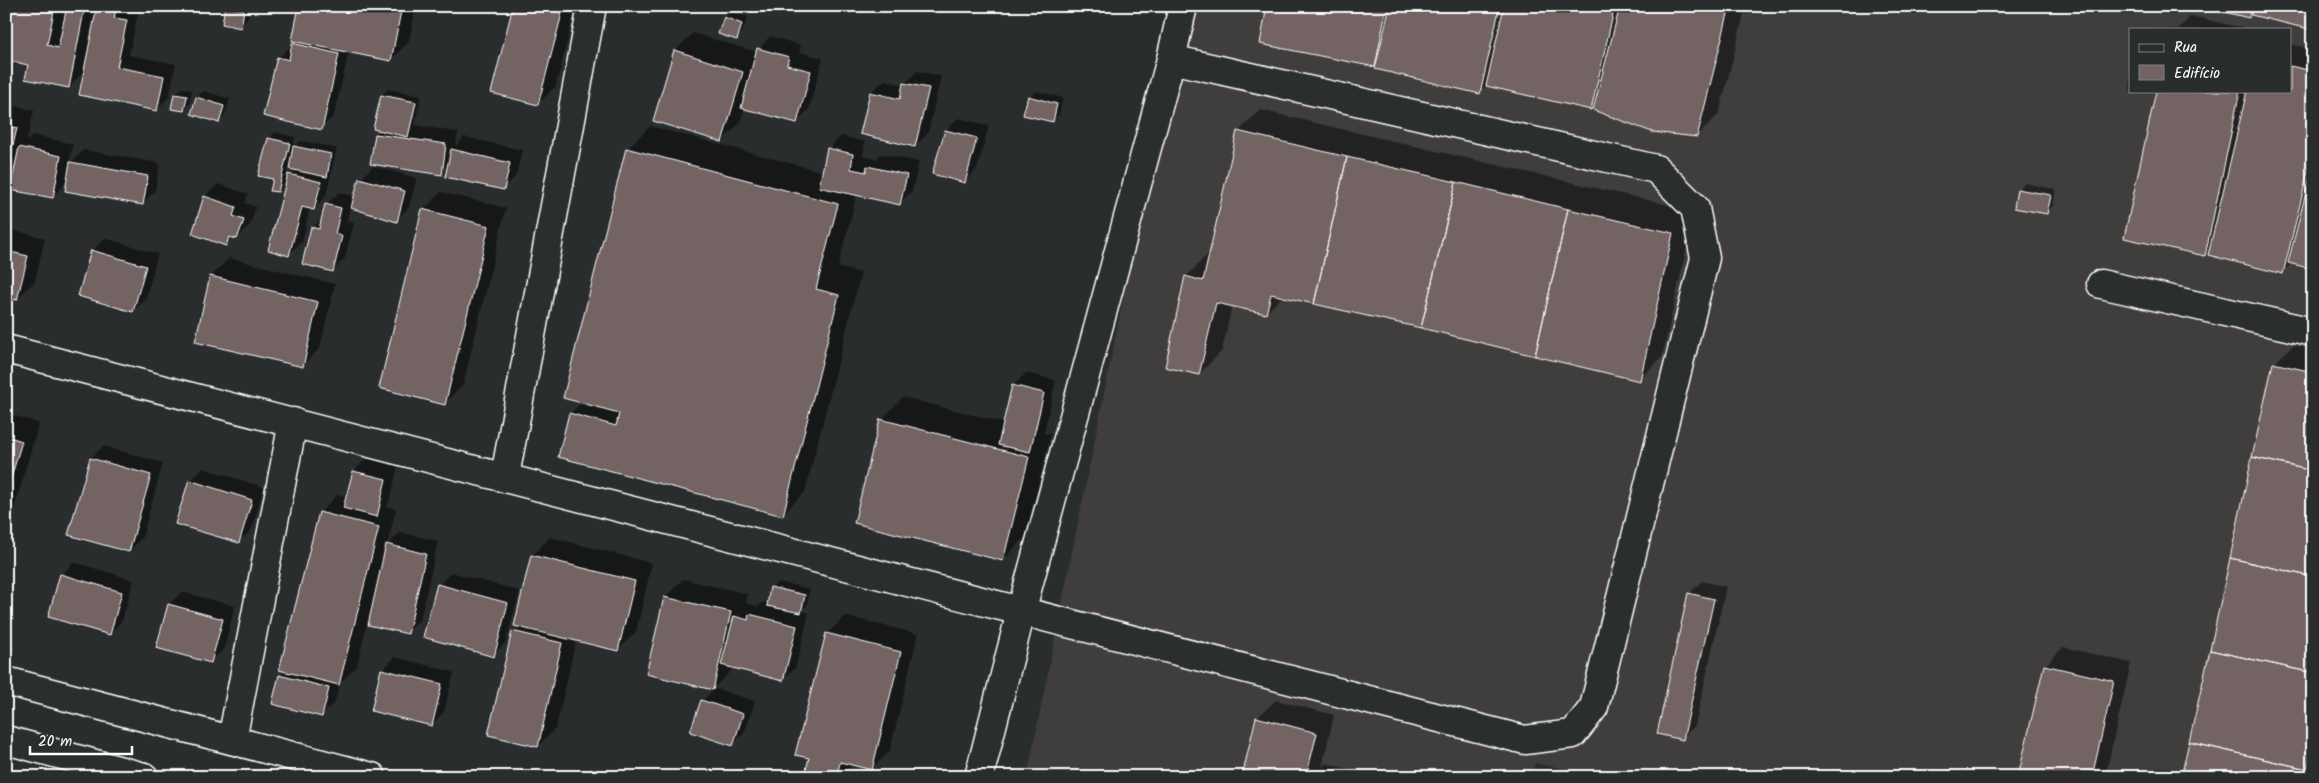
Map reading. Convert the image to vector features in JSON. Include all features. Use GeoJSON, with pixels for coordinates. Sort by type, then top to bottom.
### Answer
{"type":"FeatureCollection","features":[{"type":"Feature","properties":{"kind":"main road"},"geometry":{"type":"LineString","coordinates":[[505,476],[592,6]]}},
{"type":"Feature","properties":{"kind":"main road"},"geometry":{"type":"LineString","coordinates":[[979,777],[1021,612],[1171,58],[1183,6]]}},
{"type":"Feature","properties":{"kind":"main road"},"geometry":{"type":"LineString","coordinates":[[6,349],[505,476],[1021,612],[1525,740],[1573,734],[1594,707],[1705,258],[1695,208],[1656,169],[1171,58]]}},
{"type":"Feature","properties":{"kind":"main road"},"geometry":{"type":"LineString","coordinates":[[2101,284],[2313,332]]}},
{"type":"Feature","properties":{"kind":"main road"},"geometry":{"type":"LineString","coordinates":[[232,740],[293,422]]}},
{"type":"Feature","properties":{"kind":"main road"},"geometry":{"type":"LineString","coordinates":[[6,681],[372,777]]}},
{"type":"Feature","properties":{"kind":"main road"},"geometry":{"type":"LineString","coordinates":[[6,740],[144,777]]}},
{"type":"Feature","properties":{"kind":"shaded area"},"geometry":{"type":"Polygon","coordinates":[[[1182,6],[2313,6],[2313,777],[1604,777],[1535,763],[1530,777],[1027,777],[1182,6]]]}},
{"type":"Feature","properties":{"kind":"building"},"geometry":{"type":"Polygon","coordinates":[[[6,6],[55,6],[47,45],[58,48],[67,6],[85,6],[69,88],[25,79],[28,65],[6,60],[6,6]]]}},
{"type":"Feature","properties":{"kind":"building"},"geometry":{"type":"Polygon","coordinates":[[[97,6],[117,6],[114,18],[127,20],[117,67],[164,76],[157,111],[79,95],[97,6]]]}},
{"type":"Feature","properties":{"kind":"building"},"geometry":{"type":"Polygon","coordinates":[[[225,6],[244,10],[241,28],[222,24],[225,6]]]}},
{"type":"Feature","properties":{"kind":"building"},"geometry":{"type":"Polygon","coordinates":[[[299,6],[402,6],[391,61],[292,41],[299,6]]]}},
{"type":"Feature","properties":{"kind":"building"},"geometry":{"type":"Polygon","coordinates":[[[513,6],[564,6],[538,105],[491,93],[513,6]]]}},
{"type":"Feature","properties":{"kind":"building"},"geometry":{"type":"Polygon","coordinates":[[[1267,6],[1387,6],[1375,67],[1260,44],[1267,6]]]}},
{"type":"Feature","properties":{"kind":"building"},"geometry":{"type":"Polygon","coordinates":[[[1390,6],[1500,6],[1480,94],[1375,69],[1390,6]]]}},
{"type":"Feature","properties":{"kind":"building"},"geometry":{"type":"Polygon","coordinates":[[[1504,6],[1615,6],[1591,110],[1486,86],[1504,6]]]}},
{"type":"Feature","properties":{"kind":"building"},"geometry":{"type":"Polygon","coordinates":[[[1620,6],[1730,6],[1697,137],[1652,132],[1593,110],[1620,6]]]}},
{"type":"Feature","properties":{"kind":"building"},"geometry":{"type":"Polygon","coordinates":[[[2199,6],[2252,6],[2249,18],[2199,6]]]}},
{"type":"Feature","properties":{"kind":"building"},"geometry":{"type":"Polygon","coordinates":[[[2253,6],[2313,6],[2313,30],[2251,15],[2253,6]]]}},
{"type":"Feature","properties":{"kind":"building"},"geometry":{"type":"Polygon","coordinates":[[[724,17],[742,24],[737,40],[718,34],[724,17]]]}},
{"type":"Feature","properties":{"kind":"building"},"geometry":{"type":"Polygon","coordinates":[[[292,43],[339,54],[322,130],[263,116],[277,57],[289,60],[292,43]]]}},
{"type":"Feature","properties":{"kind":"building"},"geometry":{"type":"Polygon","coordinates":[[[757,48],[789,57],[787,65],[811,71],[797,123],[741,108],[757,48]]]}},
{"type":"Feature","properties":{"kind":"building"},"geometry":{"type":"Polygon","coordinates":[[[674,50],[743,72],[722,142],[653,121],[674,50]]]}},
{"type":"Feature","properties":{"kind":"building"},"geometry":{"type":"Polygon","coordinates":[[[2292,66],[2313,71],[2313,151],[2283,274],[2208,255],[2247,92],[2292,92],[2292,66]]]}},
{"type":"Feature","properties":{"kind":"building"},"geometry":{"type":"Polygon","coordinates":[[[903,83],[929,88],[915,147],[860,134],[870,92],[900,99],[903,83]]]}},
{"type":"Feature","properties":{"kind":"building"},"geometry":{"type":"Polygon","coordinates":[[[2156,92],[2240,92],[2205,256],[2124,238],[2156,92]]]}},
{"type":"Feature","properties":{"kind":"building"},"geometry":{"type":"Polygon","coordinates":[[[174,94],[187,96],[184,111],[171,109],[174,94]]]}},
{"type":"Feature","properties":{"kind":"building"},"geometry":{"type":"Polygon","coordinates":[[[381,95],[416,102],[408,137],[373,129],[381,95]]]}},
{"type":"Feature","properties":{"kind":"building"},"geometry":{"type":"Polygon","coordinates":[[[1028,96],[1057,104],[1053,122],[1023,115],[1028,96]]]}},
{"type":"Feature","properties":{"kind":"building"},"geometry":{"type":"Polygon","coordinates":[[[196,97],[224,106],[219,123],[191,114],[196,97]]]}},
{"type":"Feature","properties":{"kind":"building"},"geometry":{"type":"Polygon","coordinates":[[[6,126],[17,128],[6,175],[6,126]]]}},
{"type":"Feature","properties":{"kind":"building"},"geometry":{"type":"Polygon","coordinates":[[[945,130],[977,138],[965,183],[932,174],[945,130]]]}},
{"type":"Feature","properties":{"kind":"building"},"geometry":{"type":"Polygon","coordinates":[[[1237,131],[1347,157],[1314,304],[1271,294],[1266,314],[1216,303],[1199,375],[1165,367],[1185,276],[1203,281],[1237,131]]]}},
{"type":"Feature","properties":{"kind":"building"},"geometry":{"type":"Polygon","coordinates":[[[375,134],[446,144],[442,175],[370,164],[375,134]]]}},
{"type":"Feature","properties":{"kind":"building"},"geometry":{"type":"Polygon","coordinates":[[[268,138],[290,143],[278,192],[270,191],[273,179],[258,176],[268,138]]]}},
{"type":"Feature","properties":{"kind":"building"},"geometry":{"type":"Polygon","coordinates":[[[293,146],[331,154],[327,177],[289,169],[293,146]]]}},
{"type":"Feature","properties":{"kind":"building"},"geometry":{"type":"Polygon","coordinates":[[[19,147],[61,156],[53,198],[10,190],[19,147]]]}},
{"type":"Feature","properties":{"kind":"building"},"geometry":{"type":"Polygon","coordinates":[[[626,148],[838,204],[816,289],[839,295],[783,516],[558,457],[569,413],[616,426],[619,413],[563,398],[626,148]]]}},
{"type":"Feature","properties":{"kind":"building"},"geometry":{"type":"Polygon","coordinates":[[[827,148],[853,154],[851,169],[866,172],[867,166],[907,175],[900,205],[819,187],[827,148]]]}},
{"type":"Feature","properties":{"kind":"building"},"geometry":{"type":"Polygon","coordinates":[[[451,149],[510,163],[504,190],[445,177],[451,149]]]}},
{"type":"Feature","properties":{"kind":"building"},"geometry":{"type":"Polygon","coordinates":[[[1347,157],[1456,182],[1421,328],[1314,304],[1347,157]]]}},
{"type":"Feature","properties":{"kind":"building"},"geometry":{"type":"Polygon","coordinates":[[[70,162],[148,176],[143,205],[65,191],[70,162]]]}},
{"type":"Feature","properties":{"kind":"building"},"geometry":{"type":"Polygon","coordinates":[[[2313,164],[2313,269],[2288,263],[2313,164]]]}},
{"type":"Feature","properties":{"kind":"building"},"geometry":{"type":"Polygon","coordinates":[[[288,174],[321,182],[314,210],[302,207],[289,256],[268,250],[288,174]]]}},
{"type":"Feature","properties":{"kind":"building"},"geometry":{"type":"Polygon","coordinates":[[[359,178],[405,191],[397,222],[351,208],[359,178]]]}},
{"type":"Feature","properties":{"kind":"building"},"geometry":{"type":"Polygon","coordinates":[[[1456,182],[1568,209],[1535,356],[1421,328],[1456,182]]]}},
{"type":"Feature","properties":{"kind":"building"},"geometry":{"type":"Polygon","coordinates":[[[2017,189],[2051,195],[2047,214],[2014,208],[2017,189]]]}},
{"type":"Feature","properties":{"kind":"building"},"geometry":{"type":"Polygon","coordinates":[[[204,196],[236,207],[233,216],[244,220],[237,239],[229,237],[226,246],[192,234],[204,196]]]}},
{"type":"Feature","properties":{"kind":"building"},"geometry":{"type":"Polygon","coordinates":[[[325,204],[341,208],[335,234],[342,236],[333,272],[302,264],[311,227],[319,229],[325,204]]]}},
{"type":"Feature","properties":{"kind":"building"},"geometry":{"type":"Polygon","coordinates":[[[422,209],[489,226],[445,405],[379,388],[422,209]]]}},
{"type":"Feature","properties":{"kind":"building"},"geometry":{"type":"Polygon","coordinates":[[[1568,209],[1673,233],[1640,381],[1535,356],[1568,209]]]}},
{"type":"Feature","properties":{"kind":"building"},"geometry":{"type":"Polygon","coordinates":[[[91,250],[146,266],[133,312],[78,296],[91,250]]]}},
{"type":"Feature","properties":{"kind":"building"},"geometry":{"type":"Polygon","coordinates":[[[6,251],[28,256],[17,300],[6,298],[6,251]]]}},
{"type":"Feature","properties":{"kind":"building"},"geometry":{"type":"Polygon","coordinates":[[[210,276],[318,302],[303,367],[195,342],[210,276]]]}},
{"type":"Feature","properties":{"kind":"building"},"geometry":{"type":"Polygon","coordinates":[[[2273,363],[2313,372],[2313,471],[2252,457],[2273,363]]]}},
{"type":"Feature","properties":{"kind":"building"},"geometry":{"type":"Polygon","coordinates":[[[1012,385],[1044,393],[1030,452],[998,445],[1012,385]]]}},
{"type":"Feature","properties":{"kind":"building"},"geometry":{"type":"Polygon","coordinates":[[[880,419],[1029,457],[1003,561],[854,523],[880,419]]]}},
{"type":"Feature","properties":{"kind":"building"},"geometry":{"type":"Polygon","coordinates":[[[6,436],[22,441],[6,495],[6,436]]]}},
{"type":"Feature","properties":{"kind":"building"},"geometry":{"type":"Polygon","coordinates":[[[2252,457],[2313,471],[2313,577],[2230,558],[2252,457]]]}},
{"type":"Feature","properties":{"kind":"building"},"geometry":{"type":"Polygon","coordinates":[[[90,458],[151,475],[129,552],[68,535],[90,458]]]}},
{"type":"Feature","properties":{"kind":"building"},"geometry":{"type":"Polygon","coordinates":[[[353,471],[386,479],[377,517],[343,508],[353,471]]]}},
{"type":"Feature","properties":{"kind":"building"},"geometry":{"type":"Polygon","coordinates":[[[189,480],[252,500],[239,543],[175,524],[189,480]]]}},
{"type":"Feature","properties":{"kind":"building"},"geometry":{"type":"Polygon","coordinates":[[[319,512],[379,527],[339,685],[279,670],[319,512]]]}},
{"type":"Feature","properties":{"kind":"building"},"geometry":{"type":"Polygon","coordinates":[[[386,544],[426,554],[408,634],[368,625],[386,544]]]}},
{"type":"Feature","properties":{"kind":"building"},"geometry":{"type":"Polygon","coordinates":[[[531,555],[635,581],[618,651],[514,626],[531,555]]]}},
{"type":"Feature","properties":{"kind":"building"},"geometry":{"type":"Polygon","coordinates":[[[2230,558],[2313,577],[2313,673],[2210,650],[2230,558]]]}},
{"type":"Feature","properties":{"kind":"building"},"geometry":{"type":"Polygon","coordinates":[[[60,574],[122,592],[110,635],[48,617],[60,574]]]}},
{"type":"Feature","properties":{"kind":"building"},"geometry":{"type":"Polygon","coordinates":[[[437,584],[508,603],[494,657],[423,637],[437,584]]]}},
{"type":"Feature","properties":{"kind":"building"},"geometry":{"type":"Polygon","coordinates":[[[770,587],[805,595],[801,613],[767,606],[770,587]]]}},
{"type":"Feature","properties":{"kind":"building"},"geometry":{"type":"Polygon","coordinates":[[[1688,593],[1714,599],[1683,740],[1657,734],[1688,593]]]}},
{"type":"Feature","properties":{"kind":"building"},"geometry":{"type":"Polygon","coordinates":[[[664,597],[731,612],[713,690],[646,674],[664,597]]]}},
{"type":"Feature","properties":{"kind":"building"},"geometry":{"type":"Polygon","coordinates":[[[168,604],[223,619],[211,663],[156,648],[168,604]]]}},
{"type":"Feature","properties":{"kind":"building"},"geometry":{"type":"Polygon","coordinates":[[[749,614],[797,626],[783,681],[721,665],[734,616],[748,620],[749,614]]]}},
{"type":"Feature","properties":{"kind":"building"},"geometry":{"type":"Polygon","coordinates":[[[512,631],[562,643],[538,747],[488,735],[512,631]]]}},
{"type":"Feature","properties":{"kind":"building"},"geometry":{"type":"Polygon","coordinates":[[[826,633],[901,652],[872,770],[840,762],[837,777],[804,777],[809,758],[795,755],[826,633]]]}},
{"type":"Feature","properties":{"kind":"building"},"geometry":{"type":"Polygon","coordinates":[[[2210,650],[2313,673],[2313,746],[2307,769],[2189,742],[2210,650]]]}},
{"type":"Feature","properties":{"kind":"building"},"geometry":{"type":"Polygon","coordinates":[[[2044,665],[2114,681],[2092,777],[2018,777],[2044,665]]]}},
{"type":"Feature","properties":{"kind":"building"},"geometry":{"type":"Polygon","coordinates":[[[381,669],[442,684],[432,726],[371,711],[381,669]]]}},
{"type":"Feature","properties":{"kind":"building"},"geometry":{"type":"Polygon","coordinates":[[[279,675],[329,688],[322,717],[272,704],[279,675]]]}},
{"type":"Feature","properties":{"kind":"building"},"geometry":{"type":"Polygon","coordinates":[[[701,700],[743,714],[733,746],[690,732],[701,700]]]}},
{"type":"Feature","properties":{"kind":"building"},"geometry":{"type":"Polygon","coordinates":[[[1256,717],[1317,733],[1306,777],[1242,777],[1256,717]]]}},
{"type":"Feature","properties":{"kind":"building"},"geometry":{"type":"Polygon","coordinates":[[[2189,742],[2307,769],[2306,777],[2181,777],[2189,742]]]}}]}
